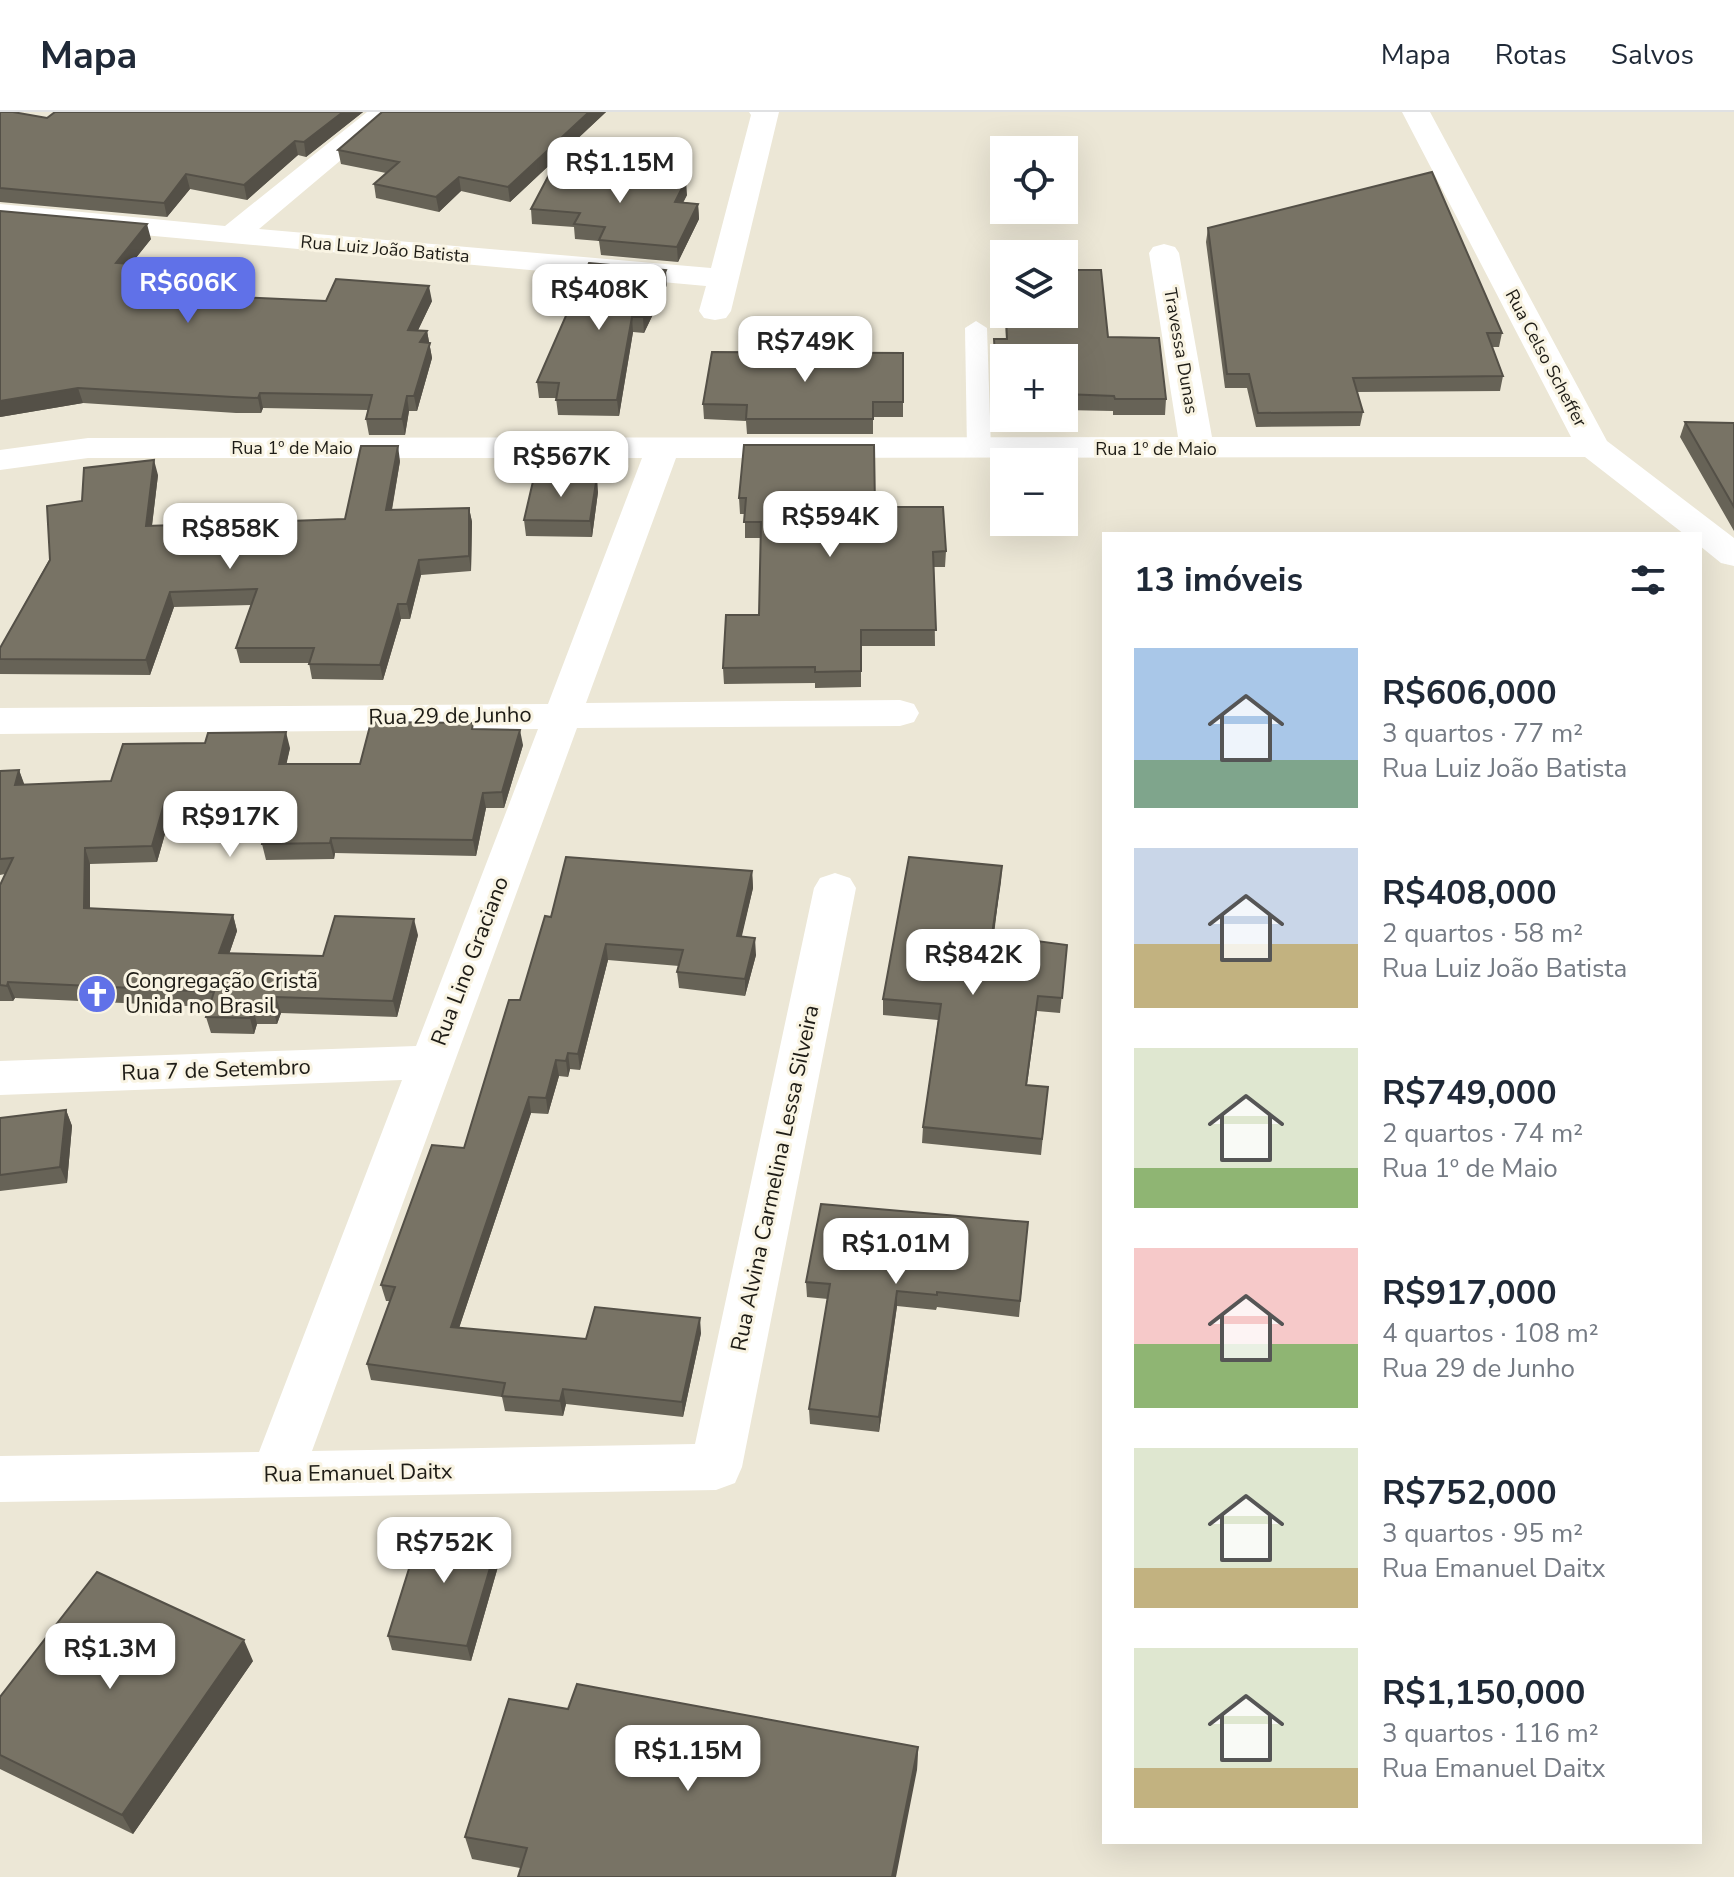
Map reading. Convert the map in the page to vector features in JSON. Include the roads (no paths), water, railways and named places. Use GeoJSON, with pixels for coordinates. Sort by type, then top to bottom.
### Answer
{"type":"FeatureCollection","features":[{"type":"Feature","properties":{"kind":"street"},"geometry":{"type":"LineString","coordinates":[[232,236],[384,112]]}},
{"type":"Feature","properties":{"kind":"street"},"geometry":{"type":"LineString","coordinates":[[715,311],[764,112]]}},
{"type":"Feature","properties":{"kind":"street","name":"Rua Celso Scheffer"},"geometry":{"type":"LineString","coordinates":[[1416,112],[1593,447],[1734,555]]}},
{"type":"Feature","properties":{"kind":"street","name":"Rua Luiz João Batista"},"geometry":{"type":"LineString","coordinates":[[0,213],[722,278]]}},
{"type":"Feature","properties":{"kind":"street","name":"Travessa Dunas"},"geometry":{"type":"LineString","coordinates":[[1164,253],[1197,449]]}},
{"type":"Feature","properties":{"kind":"street","name":"Rua 1º de Maio"},"geometry":{"type":"LineString","coordinates":[[0,460],[88,448],[1593,447]]}},
{"type":"Feature","properties":{"kind":"street","name":"Rua Lino Graciano"},"geometry":{"type":"LineString","coordinates":[[277,1474],[663,448]]}},
{"type":"Feature","properties":{"kind":"street","name":"Rua 29 de Junho"},"geometry":{"type":"LineString","coordinates":[[0,721],[900,713]]}},
{"type":"Feature","properties":{"kind":"street","name":"Rua Alvina Carmelina Lessa Silveira"},"geometry":{"type":"LineString","coordinates":[[716,1467],[835,888]]}},
{"type":"Feature","properties":{"kind":"street","name":"Rua 7 de Setembro"},"geometry":{"type":"LineString","coordinates":[[0,1078],[432,1062]]}},
{"type":"Feature","properties":{"kind":"street","name":"Rua Emanuel Daitx"},"geometry":{"type":"LineString","coordinates":[[0,1479],[716,1467]]}},
{"type":"Feature","properties":{"kind":"lane"},"geometry":{"type":"LineString","coordinates":[[976,328],[979,449]]}},
{"type":"Feature","properties":{"kind":"place","name":"Congregação Cristã Unida no Brasil"},"geometry":{"type":"Point","coordinates":[97,994]}}]}
